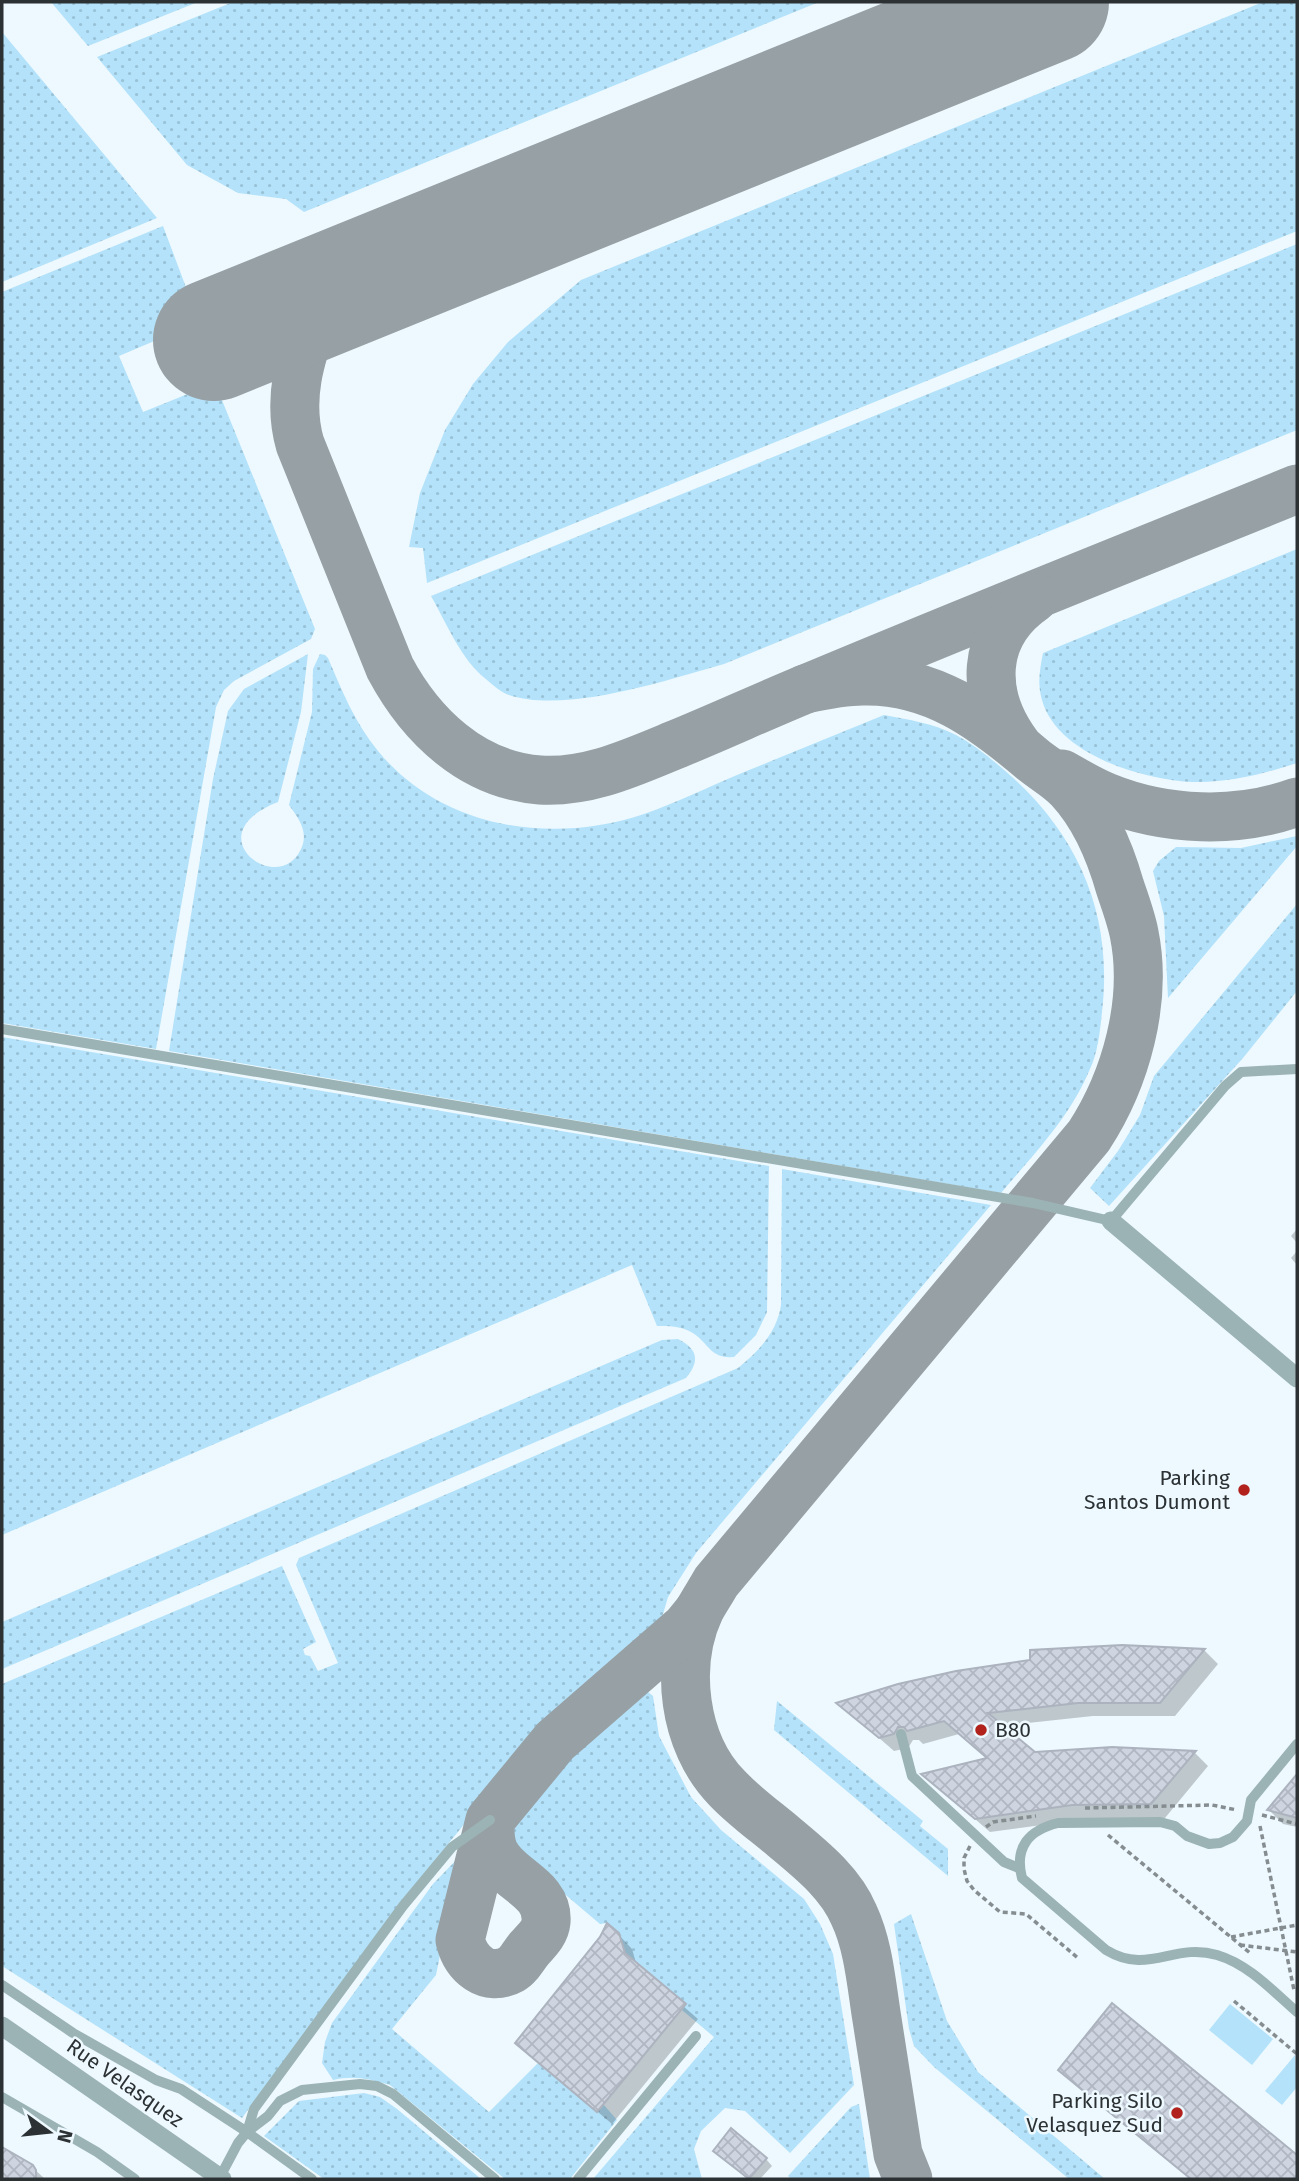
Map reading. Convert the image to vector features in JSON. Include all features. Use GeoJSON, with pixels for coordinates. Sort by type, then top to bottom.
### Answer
{"type":"FeatureCollection","features":[{"type":"Feature","properties":{"kind":"street"},"geometry":{"type":"LineString","coordinates":[[1111,1222],[1297,1378]]}},
{"type":"Feature","properties":{"kind":"street","name":"Rue Velasquez"},"geometry":{"type":"LineString","coordinates":[[2,2026],[221,2178]]}},
{"type":"Feature","properties":{"kind":"lane"},"geometry":{"type":"LineString","coordinates":[[2,1029],[1019,1200],[1111,1222],[1225,1086],[1241,1072],[1297,1069]]}},
{"type":"Feature","properties":{"kind":"lane"},"geometry":{"type":"LineString","coordinates":[[901,1734],[912,1776],[1004,1862],[1020,1868]]}},
{"type":"Feature","properties":{"kind":"lane"},"geometry":{"type":"LineString","coordinates":[[1297,1744],[1251,1800],[1249,1812],[1240,1830],[1220,1843],[1199,1841],[1175,1826],[1160,1822],[1058,1823],[1033,1832],[1021,1854],[1020,1868],[1022,1878],[1119,1958],[1132,1962],[1181,1953],[1217,1955],[1248,1970],[1297,2012]]}},
{"type":"Feature","properties":{"kind":"lane"},"geometry":{"type":"LineString","coordinates":[[247,2132],[254,2109],[403,1906],[452,1847],[490,1820]]}},
{"type":"Feature","properties":{"kind":"lane"},"geometry":{"type":"LineString","coordinates":[[2,1985],[73,2033],[156,2080],[181,2089],[312,2179]]}},
{"type":"Feature","properties":{"kind":"lane"},"geometry":{"type":"LineString","coordinates":[[578,2179],[696,2036]]}},
{"type":"Feature","properties":{"kind":"lane"},"geometry":{"type":"LineString","coordinates":[[221,2178],[238,2143],[281,2101],[302,2090],[360,2084],[377,2086],[393,2094],[495,2179]]}},
{"type":"Feature","properties":{"kind":"lane"},"geometry":{"type":"LineString","coordinates":[[2,2096],[97,2152],[135,2179]]}},
{"type":"Feature","properties":{"kind":"path"},"geometry":{"type":"LineString","coordinates":[[1249,1812],[1212,1805],[1094,1806],[1077,1809],[1258,1960]]}},
{"type":"Feature","properties":{"kind":"path"},"geometry":{"type":"LineString","coordinates":[[1296,1992],[1258,1814],[1297,1824]]}},
{"type":"Feature","properties":{"kind":"path"},"geometry":{"type":"LineString","coordinates":[[1045,1815],[993,1822],[968,1848],[964,1869],[967,1881],[974,1891],[1000,1912],[1026,1914],[1079,1958]]}},
{"type":"Feature","properties":{"kind":"path"},"geometry":{"type":"LineString","coordinates":[[1231,1937],[1297,1925]]}},
{"type":"Feature","properties":{"kind":"path"},"geometry":{"type":"LineString","coordinates":[[1240,1945],[1297,1952]]}},
{"type":"Feature","properties":{"kind":"path"},"geometry":{"type":"LineString","coordinates":[[1285,1983],[1296,1992]]}},
{"type":"Feature","properties":{"kind":"path"},"geometry":{"type":"LineString","coordinates":[[1234,2001],[1297,2054]]}},
{"type":"Feature","properties":{"kind":"shaded area"},"geometry":{"type":"Polygon","coordinates":[[[51,2],[198,2],[88,46],[51,2]]]}},
{"type":"Feature","properties":{"kind":"shaded area"},"geometry":{"type":"Polygon","coordinates":[[[233,2],[819,2],[304,212],[286,199],[238,193],[187,165],[97,57],[233,2]]]}},
{"type":"Feature","properties":{"kind":"shaded area"},"geometry":{"type":"Polygon","coordinates":[[[1263,2],[1297,2],[1297,231],[427,583],[423,548],[409,547],[420,493],[445,430],[473,384],[508,342],[581,280],[1263,2]]]}},
{"type":"Feature","properties":{"kind":"shaded area"},"geometry":{"type":"Polygon","coordinates":[[[2,32],[157,218],[2,282],[2,32]]]}},
{"type":"Feature","properties":{"kind":"shaded area"},"geometry":{"type":"Polygon","coordinates":[[[163,226],[199,322],[119,356],[143,412],[215,383],[315,629],[311,639],[234,681],[224,690],[216,707],[156,1049],[2,1023],[2,292],[163,226]]]}},
{"type":"Feature","properties":{"kind":"shaded area"},"geometry":{"type":"Polygon","coordinates":[[[1297,244],[1297,430],[724,664],[646,686],[587,698],[532,700],[509,695],[492,684],[470,662],[455,641],[431,596],[1297,244]]]}},
{"type":"Feature","properties":{"kind":"shaded area"},"geometry":{"type":"Polygon","coordinates":[[[1297,549],[1297,763],[1233,779],[1206,782],[1172,780],[1150,776],[1104,760],[1083,749],[1051,719],[1042,700],[1040,688],[1043,653],[1297,549]]]}},
{"type":"Feature","properties":{"kind":"shaded area"},"geometry":{"type":"Polygon","coordinates":[[[308,654],[301,712],[278,802],[254,816],[243,830],[242,844],[249,856],[262,864],[276,867],[290,862],[303,843],[302,826],[289,805],[312,712],[313,669],[320,654],[328,658],[362,729],[378,751],[404,777],[434,798],[466,813],[500,823],[536,828],[573,828],[644,814],[884,715],[930,725],[963,739],[1011,776],[1035,800],[1056,826],[1087,882],[1102,944],[1104,977],[1097,1049],[1082,1087],[1050,1134],[1001,1193],[169,1051],[213,779],[228,711],[244,689],[308,654]]]}},
{"type":"Feature","properties":{"kind":"shaded area"},"geometry":{"type":"Polygon","coordinates":[[[1297,836],[1297,846],[1168,998],[1164,916],[1153,871],[1159,861],[1176,847],[1241,848],[1297,836]]]}},
{"type":"Feature","properties":{"kind":"shaded area"},"geometry":{"type":"Polygon","coordinates":[[[1297,904],[1297,991],[1243,1058],[1109,1206],[1090,1188],[1118,1151],[1140,1115],[1154,1076],[1297,904]]]}},
{"type":"Feature","properties":{"kind":"shaded area"},"geometry":{"type":"Polygon","coordinates":[[[2,1037],[769,1166],[767,1312],[756,1335],[734,1357],[719,1355],[687,1330],[657,1326],[632,1265],[2,1535],[2,1037]]]}},
{"type":"Feature","properties":{"kind":"shaded area"},"geometry":{"type":"Polygon","coordinates":[[[782,1169],[991,1205],[696,1553],[668,1597],[659,1628],[538,1735],[508,1770],[398,1906],[242,2118],[2,1966],[2,1684],[282,1566],[316,1642],[303,1649],[305,1655],[310,1656],[318,1671],[338,1663],[296,1565],[299,1558],[738,1368],[760,1348],[776,1324],[781,1305],[782,1169]]]}},
{"type":"Feature","properties":{"kind":"shaded area"},"geometry":{"type":"Polygon","coordinates":[[[678,1339],[690,1347],[695,1356],[686,1378],[2,1669],[2,1622],[662,1340],[678,1339]]]}},
{"type":"Feature","properties":{"kind":"shaded area"},"geometry":{"type":"Polygon","coordinates":[[[640,1691],[653,1696],[659,1736],[691,1797],[721,1830],[804,1899],[820,1924],[833,1954],[854,2085],[790,2153],[745,2111],[725,2108],[701,2131],[694,2149],[702,2179],[593,2179],[714,2037],[682,2010],[686,2004],[625,1953],[607,1923],[600,1924],[515,1852],[507,1837],[509,1825],[517,1813],[568,1754],[640,1691]]]}},
{"type":"Feature","properties":{"kind":"shaded area"},"geometry":{"type":"Polygon","coordinates":[[[777,1701],[923,1821],[920,1826],[948,1849],[948,1876],[774,1730],[777,1701]]]}},
{"type":"Feature","properties":{"kind":"shaded area"},"geometry":{"type":"Polygon","coordinates":[[[460,1856],[436,1975],[392,2029],[489,2112],[538,2063],[597,2111],[604,2105],[617,2120],[570,2179],[505,2179],[390,2085],[362,2078],[333,2080],[322,2063],[325,2042],[332,2023],[433,1884],[460,1856]]]}},
{"type":"Feature","properties":{"kind":"shaded area"},"geometry":{"type":"Polygon","coordinates":[[[911,1914],[947,2021],[978,2072],[1105,2179],[1069,2179],[934,2067],[914,2046],[909,2029],[894,1924],[911,1914]]]}},
{"type":"Feature","properties":{"kind":"shaded area"},"geometry":{"type":"Polygon","coordinates":[[[1230,2004],[1273,2039],[1252,2065],[1209,2030],[1230,2004]]]}},
{"type":"Feature","properties":{"kind":"shaded area"},"geometry":{"type":"Polygon","coordinates":[[[1295,2055],[1297,2087],[1282,2105],[1265,2091],[1295,2055]]]}},
{"type":"Feature","properties":{"kind":"shaded area"},"geometry":{"type":"Polygon","coordinates":[[[364,2093],[380,2097],[397,2109],[481,2179],[324,2179],[264,2136],[299,2101],[364,2093]]]}},
{"type":"Feature","properties":{"kind":"shaded area"},"geometry":{"type":"Polygon","coordinates":[[[859,2104],[870,2179],[791,2179],[788,2176],[851,2107],[859,2104]]]}},
{"type":"Feature","properties":{"kind":"building","name":"B80"},"geometry":{"type":"Polygon","coordinates":[[[1122,1645],[1205,1649],[1160,1703],[1078,1703],[988,1713],[1035,1752],[1112,1747],[1196,1751],[1151,1804],[1072,1805],[975,1819],[921,1774],[987,1758],[944,1721],[907,1731],[904,1727],[898,1727],[894,1734],[879,1738],[836,1703],[898,1684],[956,1671],[1030,1660],[1030,1650],[1122,1645]]]}},
{"type":"Feature","properties":{"kind":"building"},"geometry":{"type":"Polygon","coordinates":[[[1297,1774],[1297,1818],[1267,1810],[1297,1774]]]}},
{"type":"Feature","properties":{"kind":"building"},"geometry":{"type":"Polygon","coordinates":[[[607,1923],[619,1933],[625,1953],[686,2004],[597,2112],[515,2043],[600,1937],[607,1923]]]}},
{"type":"Feature","properties":{"kind":"building","name":"Parking Silo Velasquez Sud"},"geometry":{"type":"Polygon","coordinates":[[[1112,2003],[1297,2155],[1297,2179],[1191,2179],[1058,2070],[1112,2003]]]}},
{"type":"Feature","properties":{"kind":"building"},"geometry":{"type":"Polygon","coordinates":[[[731,2128],[767,2158],[749,2179],[713,2151],[731,2128]]]}},
{"type":"Feature","properties":{"kind":"building"},"geometry":{"type":"Polygon","coordinates":[[[2,2147],[33,2165],[36,2179],[2,2179],[2,2147]]]}},
{"type":"Feature","properties":{"kind":"taxiway"},"geometry":{"type":"LineString","coordinates":[[321,297],[299,369],[296,425],[300,444],[390,668],[417,709],[451,744],[492,769],[515,776],[558,780],[593,775],[627,764],[1297,489]]}},
{"type":"Feature","properties":{"kind":"taxiway"},"geometry":{"type":"LineString","coordinates":[[1017,745],[996,706],[991,667],[1003,630],[1016,613],[1034,598]]}},
{"type":"Feature","properties":{"kind":"taxiway"},"geometry":{"type":"LineString","coordinates":[[805,689],[863,681],[911,686],[975,715],[1061,781],[1087,811],[1106,848],[1131,922],[1138,959],[1136,1012],[1131,1039],[1114,1090],[1089,1136],[716,1582],[700,1609],[687,1654],[687,1703],[692,1726],[712,1770],[740,1801],[824,1872],[841,1892],[854,1915],[863,1938],[868,1963],[898,2154],[908,2179]]}},
{"type":"Feature","properties":{"kind":"taxiway"},"geometry":{"type":"LineString","coordinates":[[1062,774],[1106,797],[1152,811],[1177,815],[1201,817],[1250,814],[1297,802]]}},
{"type":"Feature","properties":{"kind":"taxiway"},"geometry":{"type":"LineString","coordinates":[[490,1820],[494,1852],[500,1862],[541,1900],[546,1922],[540,1937],[516,1965],[503,1973],[494,1974],[479,1969],[472,1963],[460,1940],[490,1820],[555,1741],[686,1627],[699,1611]]}},
{"type":"Feature","properties":{"kind":"runway"},"geometry":{"type":"LineString","coordinates":[[214,340],[1048,2]]}},
{"type":"Feature","properties":{"kind":"place","name":"Parking Santos Dumont"},"geometry":{"type":"Point","coordinates":[1244,1490]}},
{"type":"Feature","properties":{"kind":"place","name":"B80"},"geometry":{"type":"Point","coordinates":[981,1730]}},
{"type":"Feature","properties":{"kind":"place","name":"Parking Silo Velasquez Sud"},"geometry":{"type":"Point","coordinates":[1177,2113]}}]}
